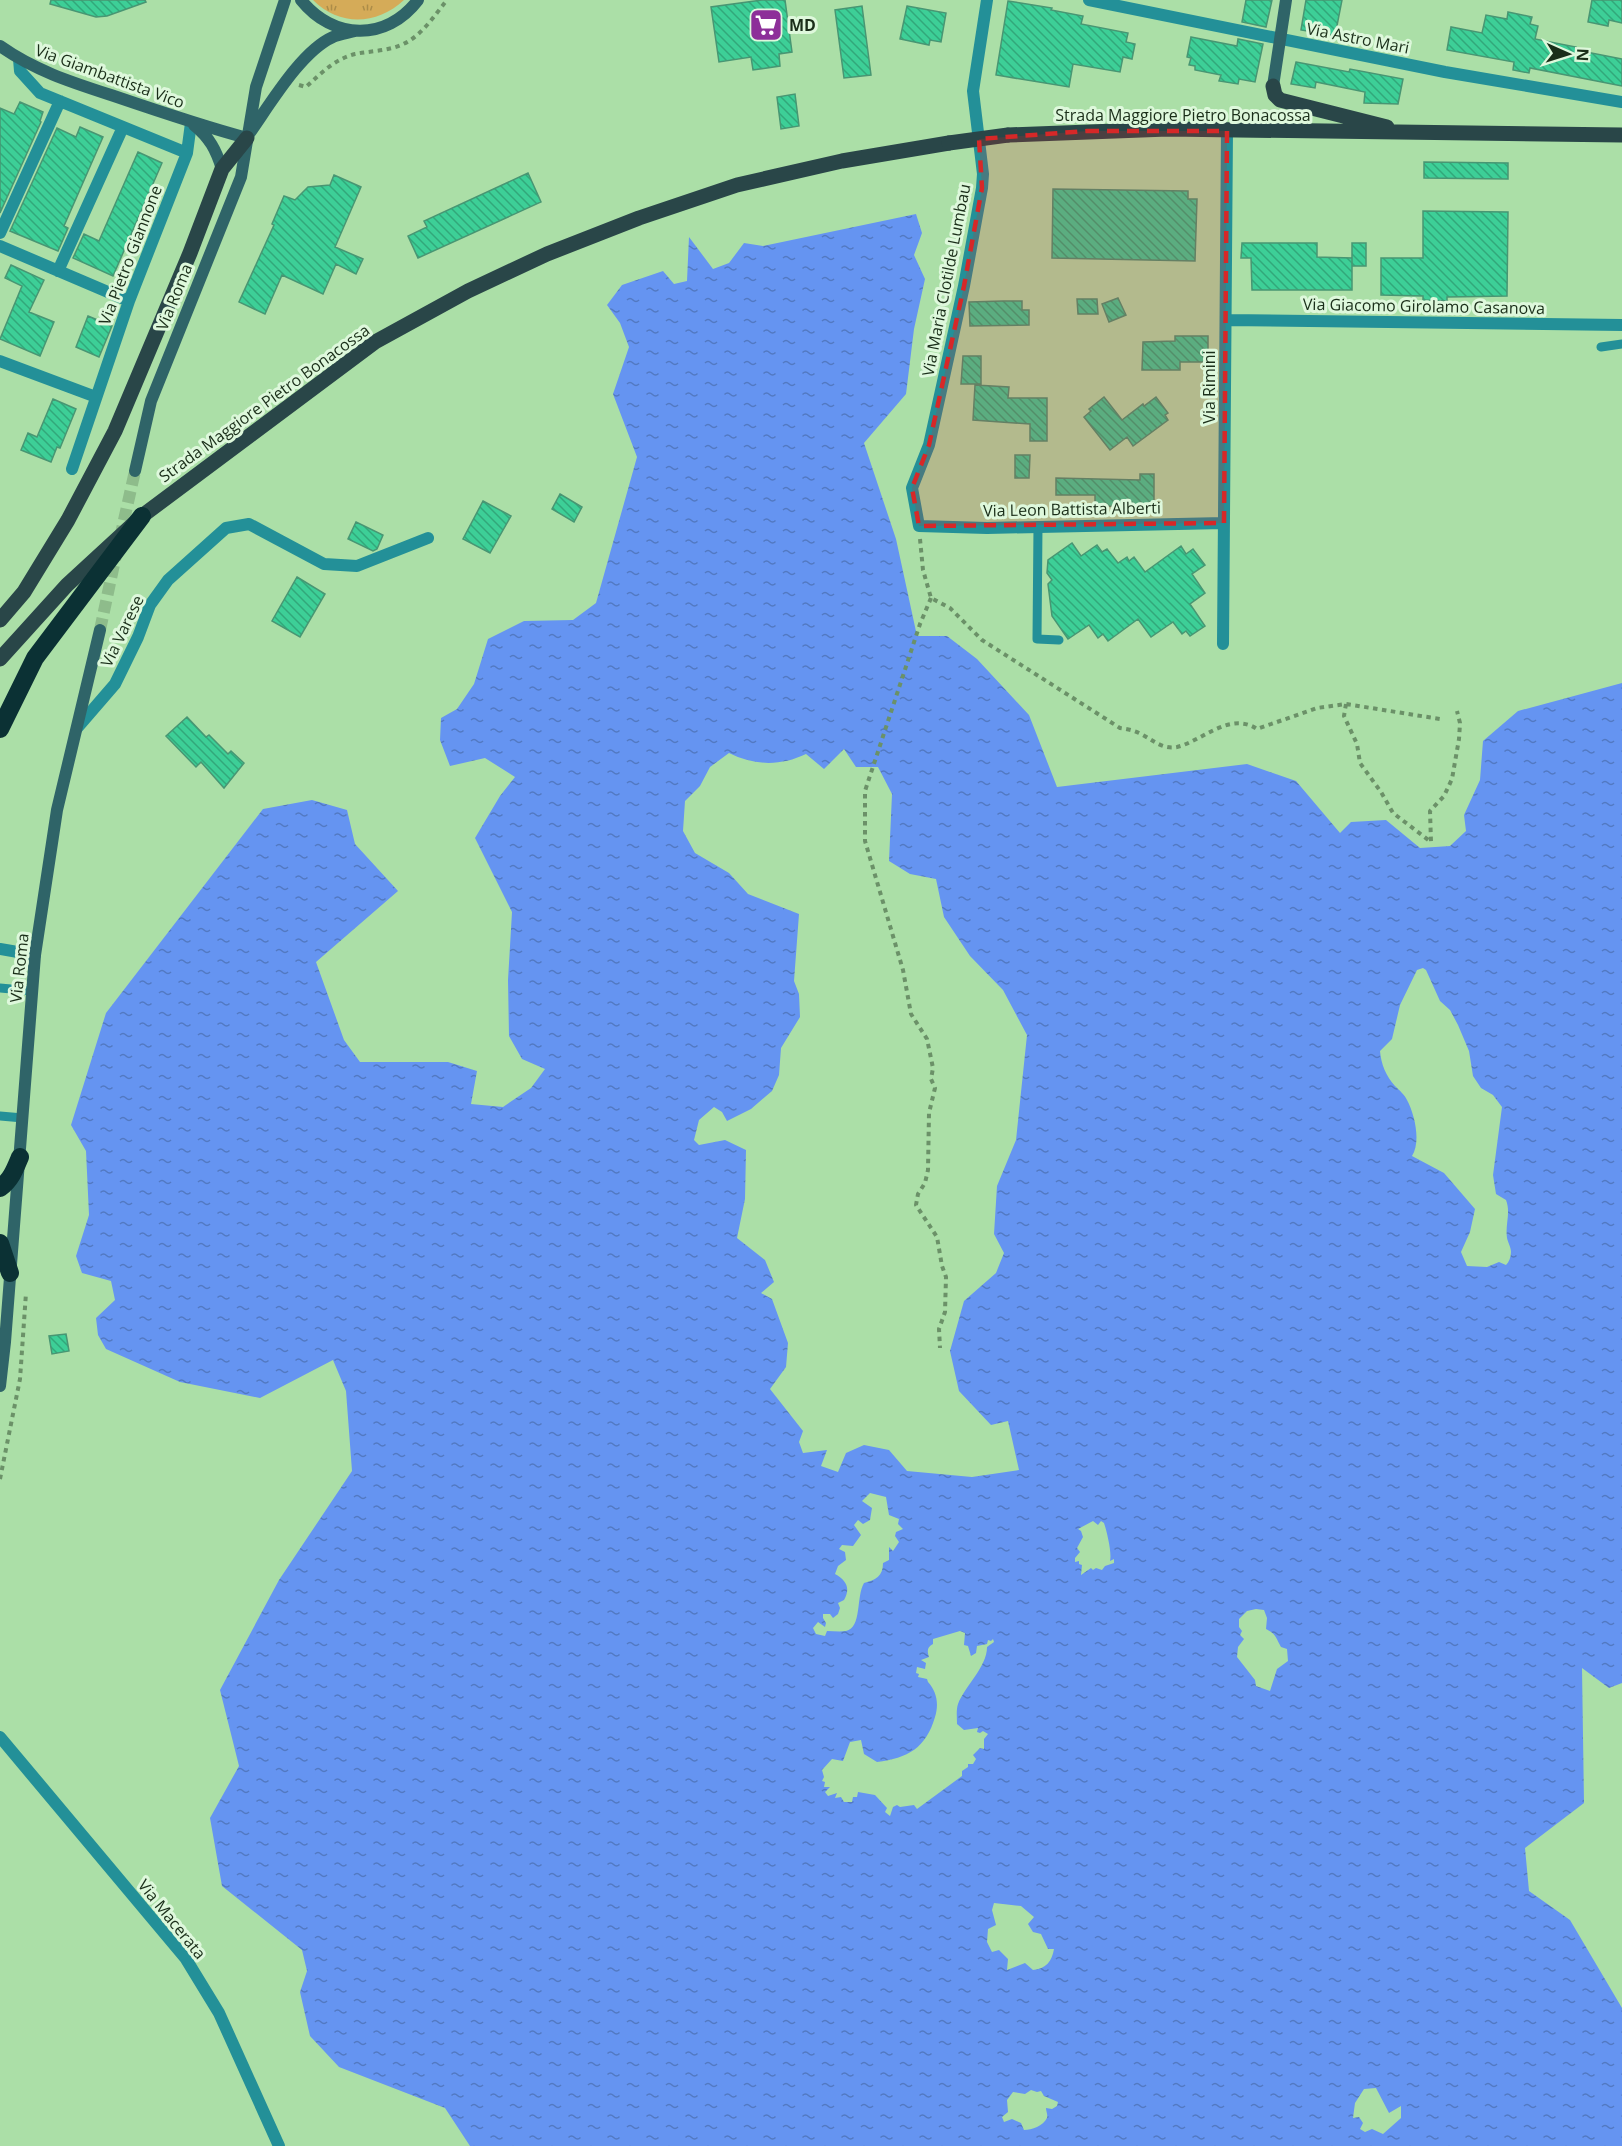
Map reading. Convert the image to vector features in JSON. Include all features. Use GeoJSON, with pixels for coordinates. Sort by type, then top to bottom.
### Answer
{"type":"FeatureCollection","features":[{"type":"Feature","properties":{"kind":"highway"},"geometry":{"type":"LineString","coordinates":[[0,729],[35,658],[142,516]]}},
{"type":"Feature","properties":{"kind":"highway"},"geometry":{"type":"LineString","coordinates":[[0,1188],[13,1173],[20,1157]]}},
{"type":"Feature","properties":{"kind":"highway"},"geometry":{"type":"LineString","coordinates":[[0,1243],[10,1273]]}},
{"type":"Feature","properties":{"kind":"main road","name":"Via Roma"},"geometry":{"type":"LineString","coordinates":[[135,471],[151,401],[241,177],[258,78],[285,0]]}},
{"type":"Feature","properties":{"kind":"main road"},"geometry":{"type":"LineString","coordinates":[[301,0],[311,13],[332,26],[355,31]]}},
{"type":"Feature","properties":{"kind":"main road","name":"Via Roma"},"geometry":{"type":"LineString","coordinates":[[247,138],[293,70],[314,49],[333,36],[355,31],[375,30],[394,23],[410,11],[418,0]]}},
{"type":"Feature","properties":{"kind":"main road"},"geometry":{"type":"LineString","coordinates":[[1286,0],[1273,86],[1275,95],[1280,99],[1411,133]]}},
{"type":"Feature","properties":{"kind":"main road","name":"Via Giambattista Vico"},"geometry":{"type":"LineString","coordinates":[[0,46],[18,59],[50,75],[191,123],[247,138]]}},
{"type":"Feature","properties":{"kind":"main road","name":"Via Giambattista Vico"},"geometry":{"type":"LineString","coordinates":[[191,123],[216,149],[222,169]]}},
{"type":"Feature","properties":{"kind":"main road","name":"Strada Maggiore Pietro Bonacossa"},"geometry":{"type":"LineString","coordinates":[[0,659],[67,585],[142,516],[375,342],[468,291],[547,254],[639,218],[737,185],[842,161],[1008,135],[1122,130],[1622,135]]}},
{"type":"Feature","properties":{"kind":"main road"},"geometry":{"type":"LineString","coordinates":[[0,620],[24,592],[63,529],[115,431],[190,253],[222,169],[247,138]]}},
{"type":"Feature","properties":{"kind":"main road","name":"Via Roma"},"geometry":{"type":"LineString","coordinates":[[0,1386],[35,955],[57,810],[99,630]]}},
{"type":"Feature","properties":{"kind":"street","name":"Via Maria Clotilde Lumbau"},"geometry":{"type":"LineString","coordinates":[[919,526],[912,488],[928,445],[964,286],[982,188],[983,174],[973,91],[987,0]]}},
{"type":"Feature","properties":{"kind":"street","name":"Via Astro Mari"},"geometry":{"type":"LineString","coordinates":[[1089,0],[1116,2],[1280,39],[1445,72],[1622,102]]}},
{"type":"Feature","properties":{"kind":"street","name":"Via Giambattista Vico"},"geometry":{"type":"LineString","coordinates":[[18,59],[20,70],[40,93],[187,153]]}},
{"type":"Feature","properties":{"kind":"street"},"geometry":{"type":"LineString","coordinates":[[0,233],[60,101]]}},
{"type":"Feature","properties":{"kind":"street","name":"Via Pietro Giannone"},"geometry":{"type":"LineString","coordinates":[[72,469],[129,301],[187,153],[191,123]]}},
{"type":"Feature","properties":{"kind":"street"},"geometry":{"type":"LineString","coordinates":[[58,271],[123,127]]}},
{"type":"Feature","properties":{"kind":"street","name":"Via Rimini"},"geometry":{"type":"LineString","coordinates":[[1223,644],[1227,131]]}},
{"type":"Feature","properties":{"kind":"street"},"geometry":{"type":"LineString","coordinates":[[0,246],[129,301]]}},
{"type":"Feature","properties":{"kind":"street","name":"Via Giacomo Girolamo Casanova"},"geometry":{"type":"LineString","coordinates":[[1226,320],[1622,325]]}},
{"type":"Feature","properties":{"kind":"street"},"geometry":{"type":"LineString","coordinates":[[0,362],[96,398]]}},
{"type":"Feature","properties":{"kind":"street","name":"Via Leon Battista Alberti"},"geometry":{"type":"LineString","coordinates":[[919,526],[1224,523]]}},
{"type":"Feature","properties":{"kind":"street","name":"Via Varese"},"geometry":{"type":"LineString","coordinates":[[77,728],[115,684],[138,637],[150,605],[168,580],[225,528],[249,524],[324,564],[357,566],[428,537]]}},
{"type":"Feature","properties":{"kind":"street"},"geometry":{"type":"LineString","coordinates":[[0,949],[35,955]]}},
{"type":"Feature","properties":{"kind":"street","name":"Via Macerata"},"geometry":{"type":"LineString","coordinates":[[0,1737],[186,1959],[219,2013],[279,2146]]}},
{"type":"Feature","properties":{"kind":"lane"},"geometry":{"type":"LineString","coordinates":[[1601,347],[1622,344]]}},
{"type":"Feature","properties":{"kind":"lane"},"geometry":{"type":"LineString","coordinates":[[1038,526],[1037,639],[1059,640]]}},
{"type":"Feature","properties":{"kind":"lane"},"geometry":{"type":"LineString","coordinates":[[0,988],[33,991]]}},
{"type":"Feature","properties":{"kind":"lane"},"geometry":{"type":"LineString","coordinates":[[0,1116],[23,1118]]}},
{"type":"Feature","properties":{"kind":"path"},"geometry":{"type":"LineString","coordinates":[[288,80],[306,87],[327,68],[345,57],[400,46],[420,33],[447,0]]}},
{"type":"Feature","properties":{"kind":"path"},"geometry":{"type":"LineString","coordinates":[[919,526],[923,570],[932,598],[920,624],[865,791],[866,841],[903,970],[911,1014],[927,1039],[933,1068],[931,1079],[935,1088],[929,1113],[928,1170],[916,1205],[937,1237],[946,1277],[945,1312],[939,1329],[940,1348]]}},
{"type":"Feature","properties":{"kind":"path"},"geometry":{"type":"LineString","coordinates":[[932,598],[950,608],[982,640],[1120,728],[1136,731],[1167,748],[1180,746],[1231,724],[1252,726],[1257,729],[1317,708],[1346,704],[1440,719]]}},
{"type":"Feature","properties":{"kind":"path"},"geometry":{"type":"LineString","coordinates":[[1346,704],[1344,716],[1357,744],[1360,762],[1393,813],[1431,842],[1430,811],[1444,796],[1452,779],[1456,761],[1460,723],[1457,711]]}},
{"type":"Feature","properties":{"kind":"highlighted area"},"geometry":{"type":"Polygon","coordinates":[[[1087,131],[1227,131],[1224,523],[919,526],[912,488],[929,445],[964,286],[982,188],[979,139],[1087,131]]]}},
{"type":"Feature","properties":{"kind":"green space"},"geometry":{"type":"Polygon","coordinates":[[[313,0],[404,0],[382,14],[358,20],[335,15],[313,0]]]}},
{"type":"Feature","properties":{"kind":"water"},"geometry":{"type":"Polygon","coordinates":[[[916,214],[922,233],[914,255],[925,279],[914,329],[906,394],[864,443],[896,539],[917,636],[947,636],[977,659],[1029,715],[1057,787],[1247,764],[1296,781],[1340,833],[1351,822],[1386,820],[1420,848],[1450,846],[1466,831],[1464,815],[1480,780],[1483,741],[1518,711],[1622,683],[1622,1683],[1609,1688],[1582,1668],[1584,1803],[1525,1848],[1529,1891],[1570,1920],[1622,2008],[1622,2146],[470,2146],[445,2108],[339,2067],[310,2036],[300,1992],[307,1971],[302,1950],[222,1886],[210,1818],[239,1766],[220,1690],[279,1580],[352,1471],[346,1391],[333,1360],[260,1398],[180,1382],[106,1349],[98,1335],[96,1318],[115,1300],[111,1281],[82,1273],[76,1256],[89,1215],[86,1151],[71,1125],[106,1013],[263,809],[312,800],[347,810],[355,844],[398,891],[316,962],[344,1040],[360,1062],[448,1062],[477,1071],[471,1104],[503,1107],[531,1088],[545,1069],[522,1059],[509,1036],[508,980],[512,912],[475,838],[500,796],[515,777],[485,758],[450,766],[440,740],[441,718],[457,709],[474,684],[488,639],[524,621],[573,620],[596,603],[637,457],[613,394],[629,347],[620,323],[607,305],[622,285],[663,271],[674,284],[687,281],[689,237],[713,269],[729,263],[744,243],[763,246],[916,214]],[[844,749],[824,769],[806,754],[787,761],[768,763],[748,760],[729,753],[710,767],[700,786],[685,801],[683,831],[695,853],[729,873],[748,894],[799,914],[794,981],[799,994],[800,1017],[781,1048],[779,1075],[772,1091],[751,1109],[727,1121],[722,1112],[714,1107],[699,1120],[694,1140],[699,1145],[725,1140],[746,1150],[745,1199],[737,1238],[765,1260],[774,1282],[761,1293],[772,1299],[788,1343],[786,1367],[770,1389],[803,1431],[799,1442],[803,1453],[827,1450],[821,1466],[838,1472],[846,1453],[864,1445],[889,1450],[907,1471],[972,1477],[1019,1470],[1008,1421],[991,1425],[959,1391],[950,1351],[964,1301],[996,1273],[1004,1253],[994,1234],[997,1186],[1016,1140],[1027,1035],[1003,990],[970,956],[944,917],[936,879],[910,874],[889,861],[892,794],[878,767],[856,767],[844,749]],[[1423,968],[1417,970],[1400,1005],[1392,1039],[1380,1051],[1387,1074],[1406,1098],[1412,1113],[1416,1128],[1416,1143],[1412,1156],[1444,1173],[1475,1209],[1470,1232],[1461,1252],[1467,1266],[1487,1267],[1499,1262],[1506,1265],[1511,1252],[1507,1238],[1507,1205],[1506,1200],[1496,1194],[1493,1175],[1502,1107],[1493,1095],[1481,1088],[1473,1076],[1469,1051],[1458,1025],[1450,1010],[1440,1001],[1426,970],[1423,968]],[[870,1493],[862,1501],[872,1508],[870,1520],[863,1524],[858,1520],[854,1525],[861,1535],[853,1546],[842,1545],[839,1549],[845,1552],[846,1560],[838,1566],[835,1574],[846,1585],[846,1596],[838,1603],[840,1608],[838,1614],[833,1618],[830,1614],[823,1614],[825,1627],[818,1622],[813,1628],[816,1634],[825,1636],[827,1631],[851,1629],[857,1618],[864,1583],[875,1579],[880,1574],[883,1563],[889,1560],[889,1547],[893,1551],[899,1542],[895,1536],[896,1532],[903,1529],[898,1524],[899,1519],[889,1515],[886,1497],[870,1493]],[[1093,1521],[1078,1529],[1083,1537],[1077,1548],[1080,1552],[1075,1562],[1079,1561],[1082,1565],[1081,1575],[1091,1568],[1102,1570],[1105,1566],[1114,1563],[1114,1559],[1110,1561],[1110,1548],[1104,1523],[1101,1521],[1098,1525],[1093,1521]],[[1264,1610],[1247,1611],[1239,1619],[1239,1627],[1242,1631],[1240,1635],[1244,1639],[1238,1647],[1237,1657],[1255,1680],[1256,1686],[1270,1691],[1277,1669],[1288,1661],[1287,1649],[1281,1647],[1274,1635],[1266,1629],[1267,1618],[1264,1610]],[[960,1631],[933,1639],[933,1644],[928,1649],[929,1657],[921,1660],[926,1663],[925,1669],[917,1667],[916,1673],[919,1674],[918,1677],[927,1679],[936,1698],[935,1717],[927,1737],[907,1754],[877,1762],[864,1754],[861,1740],[850,1742],[843,1761],[832,1759],[822,1770],[824,1787],[830,1787],[825,1792],[828,1796],[837,1793],[835,1798],[841,1797],[844,1802],[852,1802],[858,1792],[875,1795],[887,1808],[885,1812],[890,1816],[893,1807],[897,1805],[900,1807],[914,1805],[917,1809],[962,1776],[962,1771],[968,1767],[968,1764],[973,1764],[976,1759],[973,1755],[980,1748],[984,1749],[984,1739],[988,1734],[983,1731],[977,1732],[978,1728],[964,1730],[957,1724],[957,1709],[961,1697],[980,1669],[987,1647],[994,1642],[993,1639],[988,1640],[987,1644],[977,1646],[976,1653],[971,1656],[968,1646],[964,1645],[965,1633],[960,1631]],[[994,1903],[992,1910],[996,1925],[988,1929],[987,1942],[992,1952],[999,1950],[1008,1959],[1007,1970],[1025,1963],[1033,1970],[1038,1969],[1050,1961],[1054,1949],[1048,1949],[1041,1934],[1033,1932],[1028,1924],[1034,1917],[1021,1906],[994,1903]],[[1376,2088],[1364,2089],[1355,2103],[1353,2118],[1359,2117],[1363,2123],[1360,2129],[1365,2132],[1372,2129],[1383,2134],[1401,2118],[1401,2106],[1389,2113],[1376,2088]],[[1031,2090],[1025,2094],[1013,2092],[1007,2100],[1008,2112],[1002,2117],[1004,2122],[1012,2119],[1021,2123],[1024,2130],[1043,2123],[1047,2117],[1046,2108],[1052,2109],[1057,2106],[1058,2102],[1044,2096],[1041,2091],[1031,2090]]]}},
{"type":"Feature","properties":{"kind":"building"},"geometry":{"type":"Polygon","coordinates":[[[51,0],[145,0],[146,2],[107,16],[96,17],[50,4],[51,0]]]}},
{"type":"Feature","properties":{"kind":"building"},"geometry":{"type":"Polygon","coordinates":[[[762,0],[785,0],[792,52],[779,54],[780,66],[753,70],[751,57],[719,62],[711,7],[762,0]]]}},
{"type":"Feature","properties":{"kind":"building"},"geometry":{"type":"Polygon","coordinates":[[[1246,0],[1272,0],[1266,27],[1242,22],[1246,0]]]}},
{"type":"Feature","properties":{"kind":"building"},"geometry":{"type":"Polygon","coordinates":[[[1306,0],[1342,0],[1335,36],[1301,30],[1306,0]]]}},
{"type":"Feature","properties":{"kind":"building"},"geometry":{"type":"Polygon","coordinates":[[[1592,0],[1622,0],[1622,23],[1609,20],[1608,26],[1588,22],[1592,0]]]}},
{"type":"Feature","properties":{"kind":"building"},"geometry":{"type":"Polygon","coordinates":[[[1008,1],[1083,16],[1081,24],[1128,33],[1126,42],[1135,44],[1132,59],[1123,57],[1120,72],[1073,64],[1069,87],[996,75],[1008,1]]]}},
{"type":"Feature","properties":{"kind":"building"},"geometry":{"type":"Polygon","coordinates":[[[862,6],[871,75],[844,78],[835,10],[862,6]]]}},
{"type":"Feature","properties":{"kind":"building"},"geometry":{"type":"Polygon","coordinates":[[[907,6],[946,13],[941,42],[930,40],[929,45],[900,39],[907,6]]]}},
{"type":"Feature","properties":{"kind":"building"},"geometry":{"type":"Polygon","coordinates":[[[1508,12],[1532,17],[1530,24],[1538,26],[1535,39],[1622,59],[1622,86],[1530,68],[1529,73],[1513,70],[1514,62],[1447,50],[1451,27],[1482,33],[1486,15],[1507,19],[1508,12]]]}},
{"type":"Feature","properties":{"kind":"building"},"geometry":{"type":"Polygon","coordinates":[[[1191,37],[1237,46],[1238,39],[1263,44],[1255,82],[1239,79],[1238,84],[1219,81],[1221,75],[1195,70],[1195,66],[1189,65],[1191,58],[1187,57],[1191,37]]]}},
{"type":"Feature","properties":{"kind":"building"},"geometry":{"type":"Polygon","coordinates":[[[1296,62],[1403,79],[1398,104],[1364,103],[1365,92],[1316,82],[1315,88],[1291,84],[1296,62]]]}},
{"type":"Feature","properties":{"kind":"building"},"geometry":{"type":"Polygon","coordinates":[[[795,94],[799,126],[781,129],[777,97],[795,94]]]}},
{"type":"Feature","properties":{"kind":"building"},"geometry":{"type":"Polygon","coordinates":[[[20,102],[43,112],[41,122],[0,213],[0,108],[14,114],[20,102]]]}},
{"type":"Feature","properties":{"kind":"building"},"geometry":{"type":"Polygon","coordinates":[[[80,127],[103,137],[64,226],[68,228],[58,251],[10,231],[57,128],[76,137],[80,127]]]}},
{"type":"Feature","properties":{"kind":"building"},"geometry":{"type":"Polygon","coordinates":[[[138,152],[162,163],[113,276],[73,258],[84,234],[99,241],[138,152]]]}},
{"type":"Feature","properties":{"kind":"building"},"geometry":{"type":"Polygon","coordinates":[[[1424,162],[1508,163],[1508,179],[1424,178],[1424,162]]]}},
{"type":"Feature","properties":{"kind":"building"},"geometry":{"type":"Polygon","coordinates":[[[528,173],[541,202],[418,258],[408,236],[427,227],[424,221],[528,173]]]}},
{"type":"Feature","properties":{"kind":"building"},"geometry":{"type":"Polygon","coordinates":[[[334,175],[361,187],[335,247],[363,259],[356,274],[336,264],[323,294],[282,275],[265,314],[239,302],[274,225],[272,224],[284,196],[295,200],[308,187],[330,185],[334,175]]]}},
{"type":"Feature","properties":{"kind":"building"},"geometry":{"type":"Polygon","coordinates":[[[1053,189],[1188,191],[1188,199],[1197,199],[1195,261],[1052,258],[1053,189]]]}},
{"type":"Feature","properties":{"kind":"building"},"geometry":{"type":"Polygon","coordinates":[[[1423,211],[1508,212],[1507,296],[1447,297],[1447,301],[1423,300],[1423,296],[1381,295],[1381,258],[1423,258],[1423,211]]]}},
{"type":"Feature","properties":{"kind":"building"},"geometry":{"type":"Polygon","coordinates":[[[1242,243],[1317,243],[1317,257],[1352,258],[1352,290],[1252,290],[1251,258],[1241,258],[1242,243]]]}},
{"type":"Feature","properties":{"kind":"building"},"geometry":{"type":"Polygon","coordinates":[[[1352,243],[1366,243],[1366,266],[1352,266],[1352,243]]]}},
{"type":"Feature","properties":{"kind":"building"},"geometry":{"type":"Polygon","coordinates":[[[11,265],[44,280],[29,312],[54,322],[40,356],[0,339],[22,286],[5,278],[11,265]]]}},
{"type":"Feature","properties":{"kind":"building"},"geometry":{"type":"Polygon","coordinates":[[[1118,298],[1126,315],[1109,322],[1102,304],[1118,298]]]}},
{"type":"Feature","properties":{"kind":"building"},"geometry":{"type":"Polygon","coordinates":[[[1077,299],[1097,299],[1098,314],[1078,314],[1077,299]]]}},
{"type":"Feature","properties":{"kind":"building"},"geometry":{"type":"Polygon","coordinates":[[[1022,301],[1022,310],[1029,310],[1029,325],[970,326],[969,302],[1022,301]]]}},
{"type":"Feature","properties":{"kind":"building"},"geometry":{"type":"Polygon","coordinates":[[[88,316],[112,326],[99,357],[76,347],[88,316]]]}},
{"type":"Feature","properties":{"kind":"building"},"geometry":{"type":"Polygon","coordinates":[[[1175,336],[1208,336],[1208,362],[1180,362],[1180,370],[1142,370],[1143,342],[1175,341],[1175,336]]]}},
{"type":"Feature","properties":{"kind":"building"},"geometry":{"type":"Polygon","coordinates":[[[963,356],[981,356],[981,384],[961,384],[963,356]]]}},
{"type":"Feature","properties":{"kind":"building"},"geometry":{"type":"Polygon","coordinates":[[[975,385],[1009,387],[1008,398],[1047,398],[1047,441],[1030,441],[1030,424],[973,420],[975,385]]]}},
{"type":"Feature","properties":{"kind":"building"},"geometry":{"type":"Polygon","coordinates":[[[1104,397],[1122,420],[1156,397],[1168,413],[1165,415],[1168,420],[1133,446],[1127,437],[1110,450],[1084,417],[1091,411],[1089,409],[1104,397]]]}},
{"type":"Feature","properties":{"kind":"building"},"geometry":{"type":"Polygon","coordinates":[[[53,399],[76,409],[60,448],[57,447],[51,462],[21,450],[28,433],[37,437],[53,399]]]}},
{"type":"Feature","properties":{"kind":"building"},"geometry":{"type":"Polygon","coordinates":[[[1015,455],[1030,455],[1029,478],[1015,478],[1015,455]]]}},
{"type":"Feature","properties":{"kind":"building"},"geometry":{"type":"Polygon","coordinates":[[[1140,474],[1154,474],[1154,507],[1095,506],[1095,495],[1056,495],[1056,478],[1140,480],[1140,474]]]}},
{"type":"Feature","properties":{"kind":"building"},"geometry":{"type":"Polygon","coordinates":[[[560,494],[582,507],[574,522],[552,509],[560,494]]]}},
{"type":"Feature","properties":{"kind":"building"},"geometry":{"type":"Polygon","coordinates":[[[483,501],[511,516],[490,553],[463,539],[483,501]]]}},
{"type":"Feature","properties":{"kind":"building"},"geometry":{"type":"Polygon","coordinates":[[[356,522],[383,535],[377,549],[373,551],[348,539],[356,522]]]}},
{"type":"Feature","properties":{"kind":"building"},"geometry":{"type":"Polygon","coordinates":[[[1072,543],[1081,556],[1097,545],[1102,552],[1107,549],[1118,563],[1127,557],[1129,561],[1134,557],[1145,572],[1181,546],[1186,554],[1193,549],[1205,565],[1192,574],[1205,593],[1190,604],[1205,626],[1190,636],[1186,631],[1182,634],[1173,622],[1151,637],[1138,619],[1108,641],[1103,634],[1098,638],[1089,625],[1068,639],[1052,616],[1048,584],[1052,580],[1047,573],[1048,560],[1072,543]]]}},
{"type":"Feature","properties":{"kind":"building"},"geometry":{"type":"Polygon","coordinates":[[[297,577],[325,594],[300,637],[272,621],[297,577]]]}},
{"type":"Feature","properties":{"kind":"building"},"geometry":{"type":"Polygon","coordinates":[[[187,717],[206,737],[209,735],[228,754],[231,751],[244,763],[224,788],[201,762],[196,767],[166,736],[187,717]]]}},
{"type":"Feature","properties":{"kind":"building"},"geometry":{"type":"Polygon","coordinates":[[[66,1334],[69,1351],[52,1354],[49,1336],[66,1334]]]}},
{"type":"Feature","properties":{"kind":"tunnel"},"geometry":{"type":"LineString","coordinates":[[120,538],[135,471]]}},
{"type":"Feature","properties":{"kind":"tunnel"},"geometry":{"type":"LineString","coordinates":[[100,630],[116,555]]}},
{"type":"Feature","properties":{"kind":"place","name":"MD"},"geometry":{"type":"Point","coordinates":[766,25]}}]}
